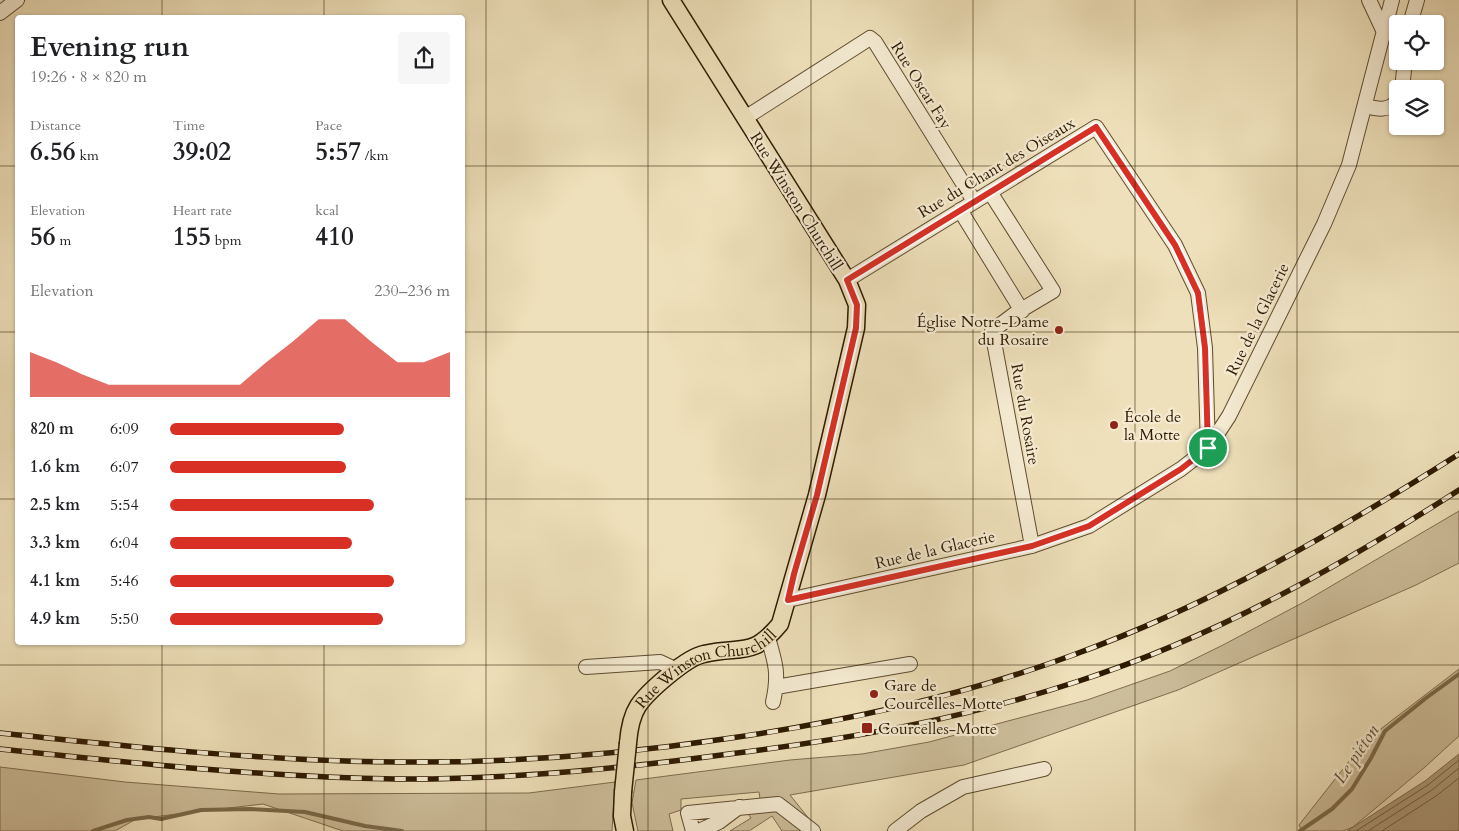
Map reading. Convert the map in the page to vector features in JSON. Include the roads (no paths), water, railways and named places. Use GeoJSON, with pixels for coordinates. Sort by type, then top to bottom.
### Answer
{"type":"FeatureCollection","features":[{"type":"Feature","properties":{"kind":"main road","name":"Rue Winston Churchill"},"geometry":{"type":"LineString","coordinates":[[625,831],[622,816],[629,729],[639,705],[686,661],[703,654],[752,648],[768,638],[780,624],[817,495],[856,328],[857,305],[847,280],[671,0]]}},
{"type":"Feature","properties":{"kind":"street"},"geometry":{"type":"LineString","coordinates":[[0,13],[17,0]]}},
{"type":"Feature","properties":{"kind":"street"},"geometry":{"type":"LineString","coordinates":[[1369,0],[1384,32]]}},
{"type":"Feature","properties":{"kind":"street","name":"Rue de la Glacerie"},"geometry":{"type":"LineString","coordinates":[[788,600],[1032,546],[1089,526],[1181,469],[1208,448],[1229,416],[1324,224],[1349,165],[1392,0]]}},
{"type":"Feature","properties":{"kind":"street"},"geometry":{"type":"LineString","coordinates":[[1413,15],[1417,0]]}},
{"type":"Feature","properties":{"kind":"street","name":"Rue Oscar Fay"},"geometry":{"type":"LineString","coordinates":[[744,118],[870,38],[876,42],[974,201]]}},
{"type":"Feature","properties":{"kind":"street"},"geometry":{"type":"LineString","coordinates":[[1365,106],[1378,109],[1389,107]]}},
{"type":"Feature","properties":{"kind":"street","name":"Rue du Chant des Oiseaux"},"geometry":{"type":"LineString","coordinates":[[847,280],[1096,127],[1175,245],[1198,293],[1205,348],[1208,448]]}},
{"type":"Feature","properties":{"kind":"street","name":"Rue du Rosaire"},"geometry":{"type":"LineString","coordinates":[[990,192],[1053,291],[992,331],[1032,546]]}},
{"type":"Feature","properties":{"kind":"street"},"geometry":{"type":"LineString","coordinates":[[960,210],[1022,311]]}},
{"type":"Feature","properties":{"kind":"street"},"geometry":{"type":"LineString","coordinates":[[768,638],[777,667],[773,702]]}},
{"type":"Feature","properties":{"kind":"street"},"geometry":{"type":"LineString","coordinates":[[586,667],[660,662],[677,670]]}},
{"type":"Feature","properties":{"kind":"street"},"geometry":{"type":"LineString","coordinates":[[776,687],[910,664]]}},
{"type":"Feature","properties":{"kind":"street"},"geometry":{"type":"LineString","coordinates":[[895,831],[921,811],[964,788],[1044,769]]}},
{"type":"Feature","properties":{"kind":"street"},"geometry":{"type":"LineString","coordinates":[[692,831],[688,813],[778,804],[814,831]]}},
{"type":"Feature","properties":{"kind":"street"},"geometry":{"type":"LineString","coordinates":[[699,831],[719,822],[740,807]]}},
{"type":"Feature","properties":{"kind":"water"},"geometry":{"type":"Polygon","coordinates":[[[1459,754],[1459,831],[1347,831],[1425,781],[1459,754]]]}},
{"type":"Feature","properties":{"kind":"waterway","name":"Le piéton"},"geometry":{"type":"LineString","coordinates":[[1300,831],[1332,809],[1352,789],[1385,731],[1459,674]]}},
{"type":"Feature","properties":{"kind":"waterway"},"geometry":{"type":"LineString","coordinates":[[93,831],[127,820],[149,817],[161,819],[201,810],[250,809],[305,812],[365,826],[402,831]]}},
{"type":"Feature","properties":{"kind":"railway"},"geometry":{"type":"LineString","coordinates":[[0,733],[248,756],[347,761],[438,762],[602,754],[683,745],[813,725],[944,696],[1030,670],[1124,635],[1223,590],[1272,565],[1319,539],[1459,454]]}},
{"type":"Feature","properties":{"kind":"railway"},"geometry":{"type":"LineString","coordinates":[[0,749],[247,772],[346,778],[437,779],[479,778],[604,769],[818,742],[906,726],[993,706],[1079,681],[1129,663],[1227,622],[1275,598],[1322,573],[1459,490]]}},
{"type":"Feature","properties":{"kind":"place","name":"Église Notre-Dame du Rosaire"},"geometry":{"type":"Point","coordinates":[1059,330]}},
{"type":"Feature","properties":{"kind":"place","name":"École de la Motte"},"geometry":{"type":"Point","coordinates":[1114,425]}},
{"type":"Feature","properties":{"kind":"place","name":"Gare de Courcelles-Motte"},"geometry":{"type":"Point","coordinates":[874,694]}},
{"type":"Feature","properties":{"kind":"place","name":"Courcelles-Motte"},"geometry":{"type":"Point","coordinates":[867,728]}}]}
